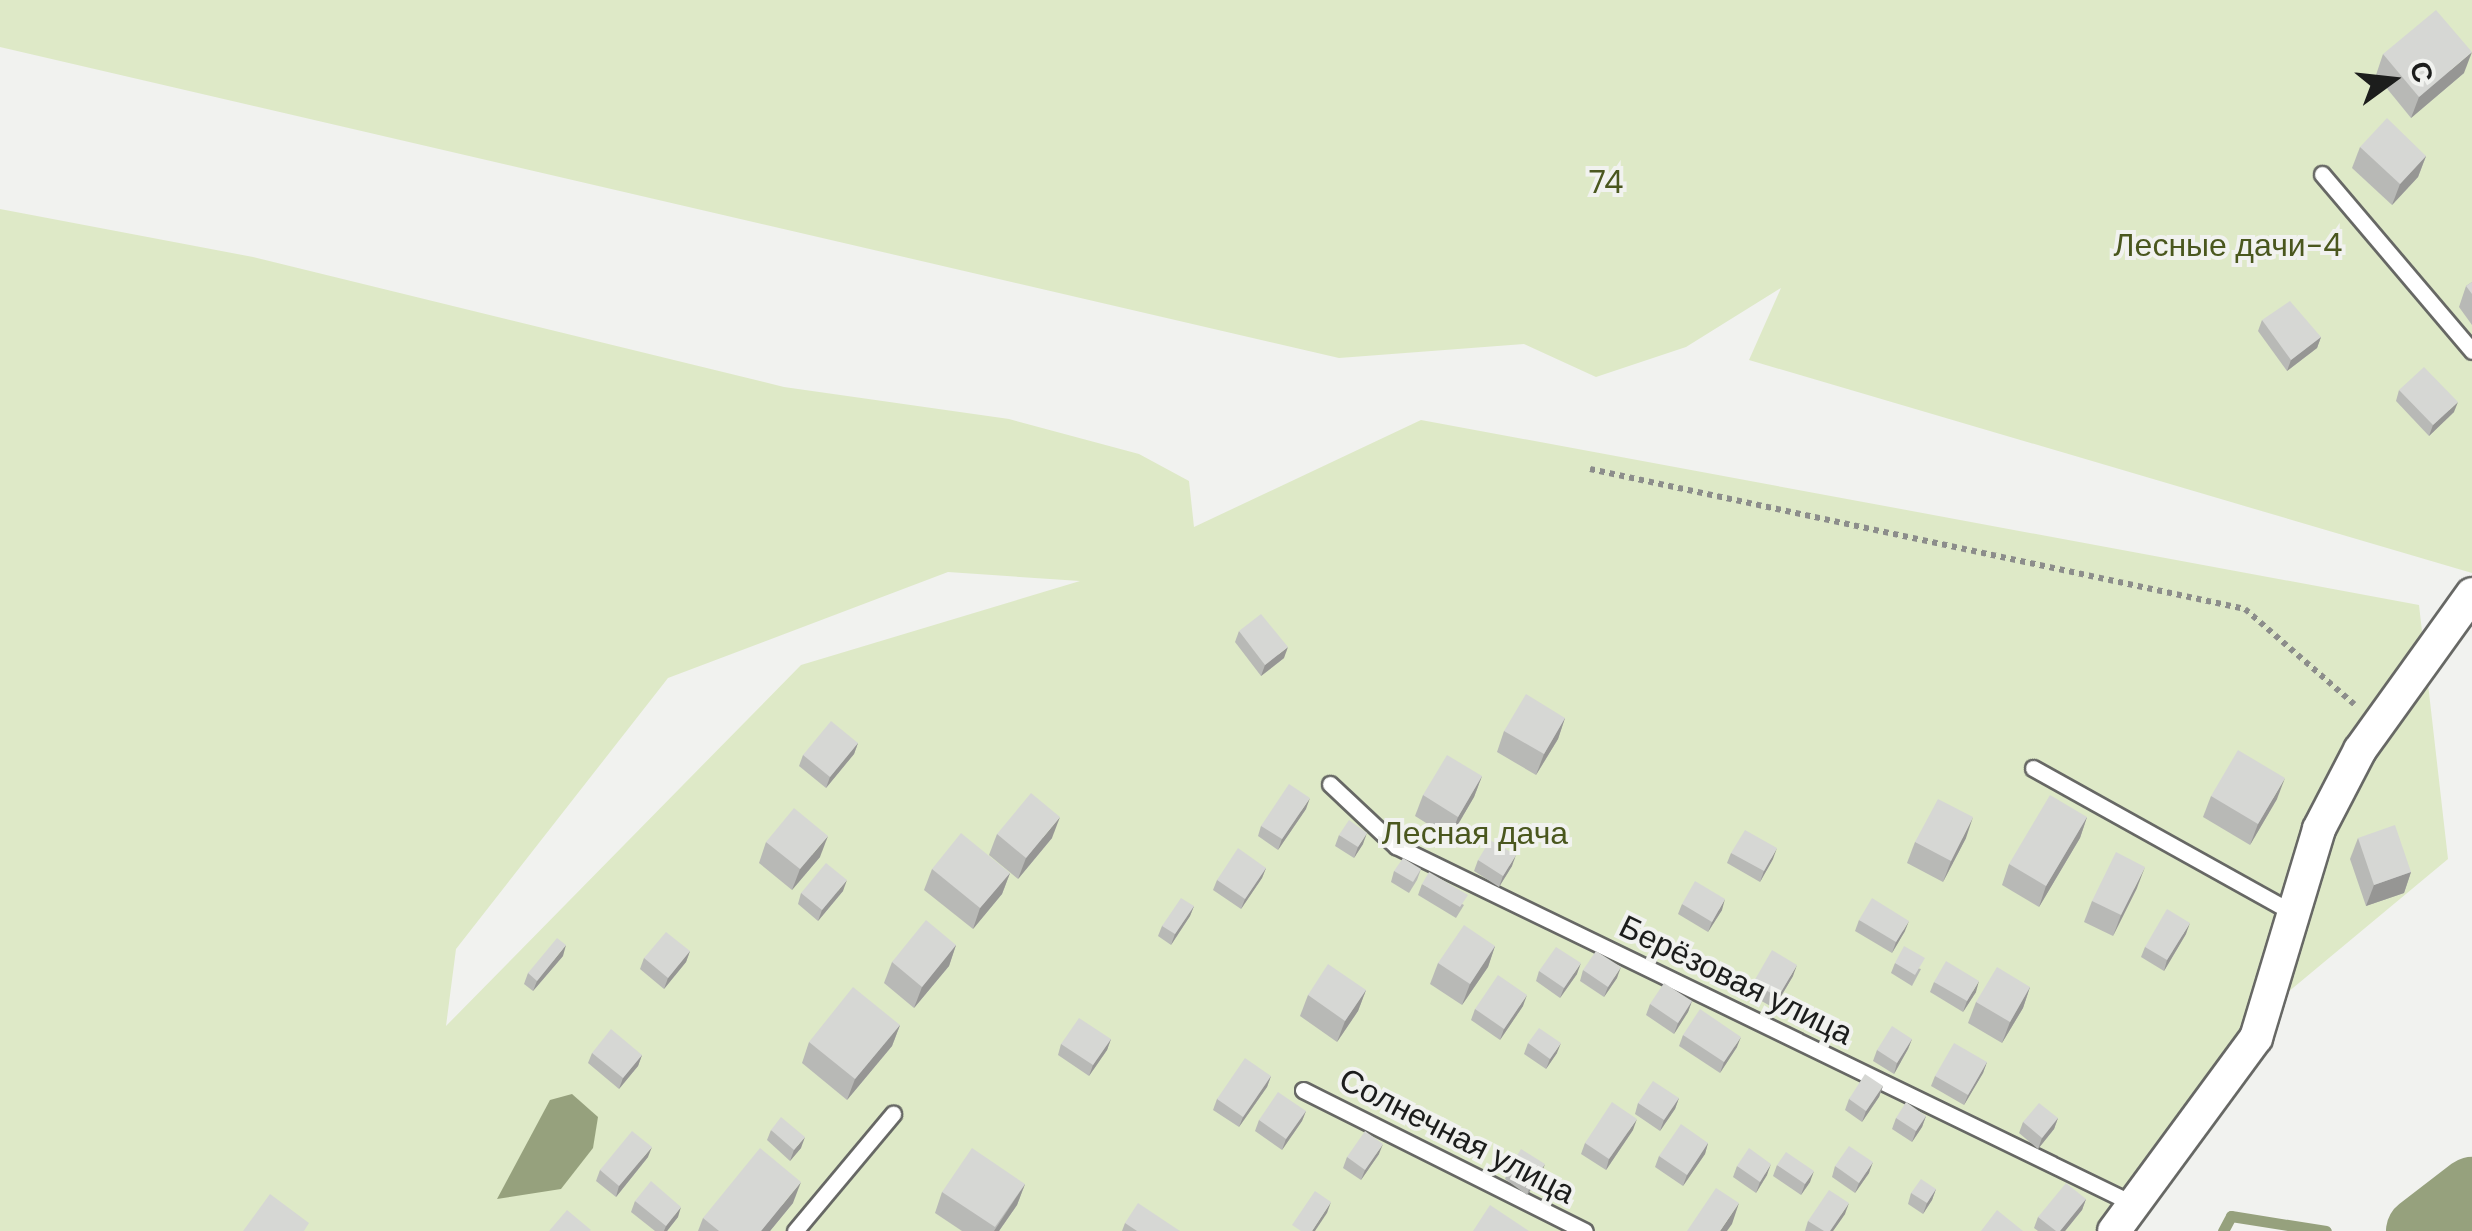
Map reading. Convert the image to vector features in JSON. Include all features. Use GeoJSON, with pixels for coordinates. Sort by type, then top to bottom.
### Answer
{"type":"FeatureCollection","features":[{"type":"Feature","properties":{"kind":"street"},"geometry":{"type":"LineString","coordinates":[[2114,1231],[2256,1038],[2319,830],[2378,724],[2472,594]]}},
{"type":"Feature","properties":{"kind":"lane"},"geometry":{"type":"LineString","coordinates":[[2322,174],[2472,351]]}},
{"type":"Feature","properties":{"kind":"lane"},"geometry":{"type":"LineString","coordinates":[[2032,768],[2292,912]]}},
{"type":"Feature","properties":{"kind":"lane","name":"Берёзовая улица"},"geometry":{"type":"LineString","coordinates":[[1330,784],[1396,846],[2134,1204]]}},
{"type":"Feature","properties":{"kind":"lane","name":"Солнечная улица"},"geometry":{"type":"LineString","coordinates":[[1303,1090],[1585,1231]]}},
{"type":"Feature","properties":{"kind":"lane"},"geometry":{"type":"LineString","coordinates":[[795,1231],[893,1114]]}},
{"type":"Feature","properties":{"kind":"path"},"geometry":{"type":"LineString","coordinates":[[1590,469],[2245,609],[2378,724]]}},
{"type":"Feature","properties":{"kind":"green space","name":"74"},"geometry":{"type":"Polygon","coordinates":[[[0,0],[2472,0],[2472,573],[1749,360],[1781,288],[1686,347],[1596,377],[1524,344],[1339,358],[0,47],[0,0]]]}},
{"type":"Feature","properties":{"kind":"green space","name":"Лесная дача"},"geometry":{"type":"Polygon","coordinates":[[[0,209],[253,257],[784,387],[1009,419],[1139,454],[1189,481],[1194,527],[1421,420],[2419,605],[2448,859],[2245,1028],[2098,1231],[0,1231],[0,209]],[[948,572],[668,678],[456,949],[446,1026],[801,665],[1080,581],[948,572]]]}},
{"type":"Feature","properties":{"kind":"shaded area"},"geometry":{"type":"Polygon","coordinates":[[[572,1094],[598,1117],[593,1148],[561,1189],[497,1199],[550,1100],[572,1094]]]}},
{"type":"Feature","properties":{"kind":"building"},"geometry":{"type":"Polygon","coordinates":[[[2436,10],[2472,52],[2419,97],[2383,54],[2436,10]]]}},
{"type":"Feature","properties":{"kind":"building"},"geometry":{"type":"Polygon","coordinates":[[[2387,118],[2426,156],[2400,184],[2360,147],[2387,118]]]}},
{"type":"Feature","properties":{"kind":"building"},"geometry":{"type":"Polygon","coordinates":[[[2290,301],[2321,337],[2291,360],[2262,320],[2290,301]]]}},
{"type":"Feature","properties":{"kind":"building"},"geometry":{"type":"Polygon","coordinates":[[[2424,367],[2458,402],[2433,425],[2399,390],[2424,367]]]}},
{"type":"Feature","properties":{"kind":"building"},"geometry":{"type":"Polygon","coordinates":[[[1261,614],[1288,647],[1265,665],[1239,631],[1261,614]]]}},
{"type":"Feature","properties":{"kind":"building"},"geometry":{"type":"Polygon","coordinates":[[[1526,694],[1565,718],[1544,754],[1504,731],[1526,694]]]}},
{"type":"Feature","properties":{"kind":"building"},"geometry":{"type":"Polygon","coordinates":[[[831,721],[858,743],[830,777],[803,755],[831,721]]]}},
{"type":"Feature","properties":{"kind":"building"},"geometry":{"type":"Polygon","coordinates":[[[2238,750],[2285,778],[2258,824],[2211,796],[2238,750]]]}},
{"type":"Feature","properties":{"kind":"building"},"geometry":{"type":"Polygon","coordinates":[[[1447,755],[1482,776],[1458,817],[1423,795],[1447,755]]]}},
{"type":"Feature","properties":{"kind":"building"},"geometry":{"type":"Polygon","coordinates":[[[1289,784],[1310,798],[1282,839],[1261,826],[1289,784]]]}},
{"type":"Feature","properties":{"kind":"building"},"geometry":{"type":"Polygon","coordinates":[[[1031,793],[1060,817],[1026,858],[997,834],[1031,793]]]}},
{"type":"Feature","properties":{"kind":"building"},"geometry":{"type":"Polygon","coordinates":[[[2050,795],[2087,817],[2046,886],[2009,864],[2050,795]]]}},
{"type":"Feature","properties":{"kind":"building"},"geometry":{"type":"Polygon","coordinates":[[[1938,799],[1973,817],[1951,861],[1915,842],[1938,799]]]}},
{"type":"Feature","properties":{"kind":"building"},"geometry":{"type":"Polygon","coordinates":[[[794,808],[828,836],[800,869],[766,842],[794,808]]]}},
{"type":"Feature","properties":{"kind":"building"},"geometry":{"type":"Polygon","coordinates":[[[1349,820],[1367,833],[1358,847],[1339,835],[1349,820]]]}},
{"type":"Feature","properties":{"kind":"building"},"geometry":{"type":"Polygon","coordinates":[[[2395,825],[2411,872],[2374,885],[2358,838],[2395,825]]]}},
{"type":"Feature","properties":{"kind":"building"},"geometry":{"type":"Polygon","coordinates":[[[1745,830],[1777,848],[1764,871],[1731,853],[1745,830]]]}},
{"type":"Feature","properties":{"kind":"building"},"geometry":{"type":"Polygon","coordinates":[[[961,833],[1010,873],[980,908],[932,869],[961,833]]]}},
{"type":"Feature","properties":{"kind":"building"},"geometry":{"type":"Polygon","coordinates":[[[1490,840],[1516,855],[1503,876],[1478,860],[1490,840]]]}},
{"type":"Feature","properties":{"kind":"building"},"geometry":{"type":"Polygon","coordinates":[[[1238,848],[1266,868],[1245,899],[1217,880],[1238,848]]]}},
{"type":"Feature","properties":{"kind":"building"},"geometry":{"type":"Polygon","coordinates":[[[2116,852],[2145,867],[2121,915],[2092,901],[2116,852]]]}},
{"type":"Feature","properties":{"kind":"building"},"geometry":{"type":"Polygon","coordinates":[[[1403,858],[1421,869],[1413,882],[1394,871],[1403,858]]]}},
{"type":"Feature","properties":{"kind":"building"},"geometry":{"type":"Polygon","coordinates":[[[826,863],[847,880],[822,910],[801,893],[826,863]]]}},
{"type":"Feature","properties":{"kind":"building"},"geometry":{"type":"Polygon","coordinates":[[[1429,872],[1468,895],[1460,907],[1422,884],[1429,872]]]}},
{"type":"Feature","properties":{"kind":"building"},"geometry":{"type":"Polygon","coordinates":[[[1695,881],[1725,899],[1712,922],[1682,904],[1695,881]]]}},
{"type":"Feature","properties":{"kind":"building"},"geometry":{"type":"Polygon","coordinates":[[[1181,898],[1194,906],[1175,934],[1162,926],[1181,898]]]}},
{"type":"Feature","properties":{"kind":"building"},"geometry":{"type":"Polygon","coordinates":[[[1872,898],[1909,921],[1896,942],[1859,920],[1872,898]]]}},
{"type":"Feature","properties":{"kind":"building"},"geometry":{"type":"Polygon","coordinates":[[[2167,909],[2190,923],[2167,960],[2145,947],[2167,909]]]}},
{"type":"Feature","properties":{"kind":"building"},"geometry":{"type":"Polygon","coordinates":[[[926,920],[956,945],[922,987],[892,962],[926,920]]]}},
{"type":"Feature","properties":{"kind":"building"},"geometry":{"type":"Polygon","coordinates":[[[1464,925],[1495,946],[1470,984],[1438,963],[1464,925]]]}},
{"type":"Feature","properties":{"kind":"building"},"geometry":{"type":"Polygon","coordinates":[[[666,932],[690,951],[668,978],[644,958],[666,932]]]}},
{"type":"Feature","properties":{"kind":"building"},"geometry":{"type":"Polygon","coordinates":[[[557,938],[566,945],[537,981],[528,973],[557,938]]]}},
{"type":"Feature","properties":{"kind":"building"},"geometry":{"type":"Polygon","coordinates":[[[1904,946],[1925,958],[1915,975],[1895,963],[1904,946]]]}},
{"type":"Feature","properties":{"kind":"building"},"geometry":{"type":"Polygon","coordinates":[[[1556,947],[1581,963],[1564,988],[1539,971],[1556,947]]]}},
{"type":"Feature","properties":{"kind":"building"},"geometry":{"type":"Polygon","coordinates":[[[1772,950],[1797,965],[1778,997],[1753,983],[1772,950]]]}},
{"type":"Feature","properties":{"kind":"building"},"geometry":{"type":"Polygon","coordinates":[[[1596,951],[1621,967],[1608,987],[1583,970],[1596,951]]]}},
{"type":"Feature","properties":{"kind":"building"},"geometry":{"type":"Polygon","coordinates":[[[1946,961],[1979,981],[1967,1001],[1934,982],[1946,961]]]}},
{"type":"Feature","properties":{"kind":"building"},"geometry":{"type":"Polygon","coordinates":[[[1328,964],[1366,990],[1345,1021],[1308,995],[1328,964]]]}},
{"type":"Feature","properties":{"kind":"building"},"geometry":{"type":"Polygon","coordinates":[[[1997,967],[2030,987],[2010,1022],[1976,1002],[1997,967]]]}},
{"type":"Feature","properties":{"kind":"building"},"geometry":{"type":"Polygon","coordinates":[[[1498,975],[1527,995],[1504,1029],[1475,1009],[1498,975]]]}},
{"type":"Feature","properties":{"kind":"building"},"geometry":{"type":"Polygon","coordinates":[[[1664,983],[1692,1001],[1678,1023],[1650,1004],[1664,983]]]}},
{"type":"Feature","properties":{"kind":"building"},"geometry":{"type":"Polygon","coordinates":[[[853,987],[900,1025],[855,1079],[809,1042],[853,987]]]}},
{"type":"Feature","properties":{"kind":"building"},"geometry":{"type":"Polygon","coordinates":[[[1700,1009],[1741,1037],[1724,1062],[1683,1035],[1700,1009]]]}},
{"type":"Feature","properties":{"kind":"building"},"geometry":{"type":"Polygon","coordinates":[[[1079,1018],[1111,1039],[1093,1065],[1061,1044],[1079,1018]]]}},
{"type":"Feature","properties":{"kind":"building"},"geometry":{"type":"Polygon","coordinates":[[[1892,1026],[1912,1039],[1897,1063],[1877,1050],[1892,1026]]]}},
{"type":"Feature","properties":{"kind":"building"},"geometry":{"type":"Polygon","coordinates":[[[1539,1028],[1561,1043],[1550,1059],[1528,1043],[1539,1028]]]}},
{"type":"Feature","properties":{"kind":"building"},"geometry":{"type":"Polygon","coordinates":[[[611,1029],[642,1055],[623,1078],[592,1053],[611,1029]]]}},
{"type":"Feature","properties":{"kind":"building"},"geometry":{"type":"Polygon","coordinates":[[[1954,1043],[1987,1062],[1968,1095],[1935,1076],[1954,1043]]]}},
{"type":"Feature","properties":{"kind":"building"},"geometry":{"type":"Polygon","coordinates":[[[1245,1058],[1271,1076],[1243,1117],[1217,1099],[1245,1058]]]}},
{"type":"Feature","properties":{"kind":"building"},"geometry":{"type":"Polygon","coordinates":[[[1865,1074],[1883,1086],[1866,1111],[1849,1099],[1865,1074]]]}},
{"type":"Feature","properties":{"kind":"building"},"geometry":{"type":"Polygon","coordinates":[[[1653,1081],[1679,1098],[1664,1120],[1638,1103],[1653,1081]]]}},
{"type":"Feature","properties":{"kind":"building"},"geometry":{"type":"Polygon","coordinates":[[[1278,1092],[1306,1111],[1286,1139],[1259,1120],[1278,1092]]]}},
{"type":"Feature","properties":{"kind":"building"},"geometry":{"type":"Polygon","coordinates":[[[1612,1102],[1637,1119],[1609,1159],[1585,1143],[1612,1102]]]}},
{"type":"Feature","properties":{"kind":"building"},"geometry":{"type":"Polygon","coordinates":[[[1906,1102],[1926,1116],[1916,1131],[1896,1118],[1906,1102]]]}},
{"type":"Feature","properties":{"kind":"building"},"geometry":{"type":"Polygon","coordinates":[[[2039,1103],[2058,1118],[2042,1138],[2023,1122],[2039,1103]]]}},
{"type":"Feature","properties":{"kind":"building"},"geometry":{"type":"Polygon","coordinates":[[[781,1117],[805,1137],[794,1150],[771,1130],[781,1117]]]}},
{"type":"Feature","properties":{"kind":"building"},"geometry":{"type":"Polygon","coordinates":[[[1681,1124],[1708,1143],[1687,1175],[1659,1156],[1681,1124]]]}},
{"type":"Feature","properties":{"kind":"building"},"geometry":{"type":"Polygon","coordinates":[[[632,1131],[652,1147],[619,1186],[600,1170],[632,1131]]]}},
{"type":"Feature","properties":{"kind":"building"},"geometry":{"type":"Polygon","coordinates":[[[1365,1131],[1383,1144],[1365,1170],[1347,1157],[1365,1131]]]}},
{"type":"Feature","properties":{"kind":"building"},"geometry":{"type":"Polygon","coordinates":[[[1849,1146],[1873,1162],[1859,1183],[1835,1166],[1849,1146]]]}},
{"type":"Feature","properties":{"kind":"building"},"geometry":{"type":"Polygon","coordinates":[[[760,1148],[801,1182],[761,1231],[719,1231],[703,1218],[760,1148]]]}},
{"type":"Feature","properties":{"kind":"building"},"geometry":{"type":"Polygon","coordinates":[[[972,1148],[1025,1184],[995,1227],[942,1192],[972,1148]]]}},
{"type":"Feature","properties":{"kind":"building"},"geometry":{"type":"Polygon","coordinates":[[[1749,1148],[1771,1164],[1760,1182],[1737,1166],[1749,1148]]]}},
{"type":"Feature","properties":{"kind":"building"},"geometry":{"type":"Polygon","coordinates":[[[1521,1149],[1545,1164],[1531,1184],[1509,1169],[1521,1149]]]}},
{"type":"Feature","properties":{"kind":"building"},"geometry":{"type":"Polygon","coordinates":[[[1786,1152],[1814,1171],[1805,1184],[1777,1165],[1786,1152]]]}},
{"type":"Feature","properties":{"kind":"building"},"geometry":{"type":"Polygon","coordinates":[[[1921,1179],[1936,1189],[1927,1203],[1911,1193],[1921,1179]]]}},
{"type":"Feature","properties":{"kind":"building"},"geometry":{"type":"Polygon","coordinates":[[[651,1181],[681,1207],[666,1226],[635,1201],[651,1181]]]}},
{"type":"Feature","properties":{"kind":"building"},"geometry":{"type":"Polygon","coordinates":[[[2066,1183],[2086,1199],[2056,1231],[2038,1217],[2066,1183]]]}},
{"type":"Feature","properties":{"kind":"building"},"geometry":{"type":"Polygon","coordinates":[[[1716,1188],[1739,1203],[1720,1231],[1687,1231],[1716,1188]]]}},
{"type":"Feature","properties":{"kind":"building"},"geometry":{"type":"Polygon","coordinates":[[[1829,1190],[1849,1203],[1830,1231],[1824,1231],[1808,1221],[1829,1190]]]}},
{"type":"Feature","properties":{"kind":"building"},"geometry":{"type":"Polygon","coordinates":[[[1315,1191],[1331,1202],[1312,1231],[1301,1231],[1292,1225],[1315,1191]]]}},
{"type":"Feature","properties":{"kind":"building"},"geometry":{"type":"Polygon","coordinates":[[[270,1194],[309,1223],[304,1231],[243,1231],[270,1194]]]}},
{"type":"Feature","properties":{"kind":"building"},"geometry":{"type":"Polygon","coordinates":[[[1138,1203],[1180,1231],[1137,1231],[1125,1223],[1138,1203]]]}},
{"type":"Feature","properties":{"kind":"building"},"geometry":{"type":"Polygon","coordinates":[[[1490,1205],[1529,1231],[1473,1231],[1490,1205]]]}},
{"type":"Feature","properties":{"kind":"building"},"geometry":{"type":"Polygon","coordinates":[[[567,1210],[591,1230],[549,1231],[567,1210]]]}},
{"type":"Feature","properties":{"kind":"building"},"geometry":{"type":"Polygon","coordinates":[[[1997,1210],[2023,1231],[1981,1231],[1997,1210]]]}},
{"type":"Feature","properties":{"kind":"waterway"},"geometry":{"type":"LineString","coordinates":[[2420,1231],[2472,1191]]}},
{"type":"Feature","properties":{"kind":"waterway"},"geometry":{"type":"LineString","coordinates":[[2223,1231],[2231,1216],[2326,1231]]}},
{"type":"Feature","properties":{"kind":"park label","name":"Лесные дачи-4"},"geometry":{"type":"Point","coordinates":[2228,245]}}]}
